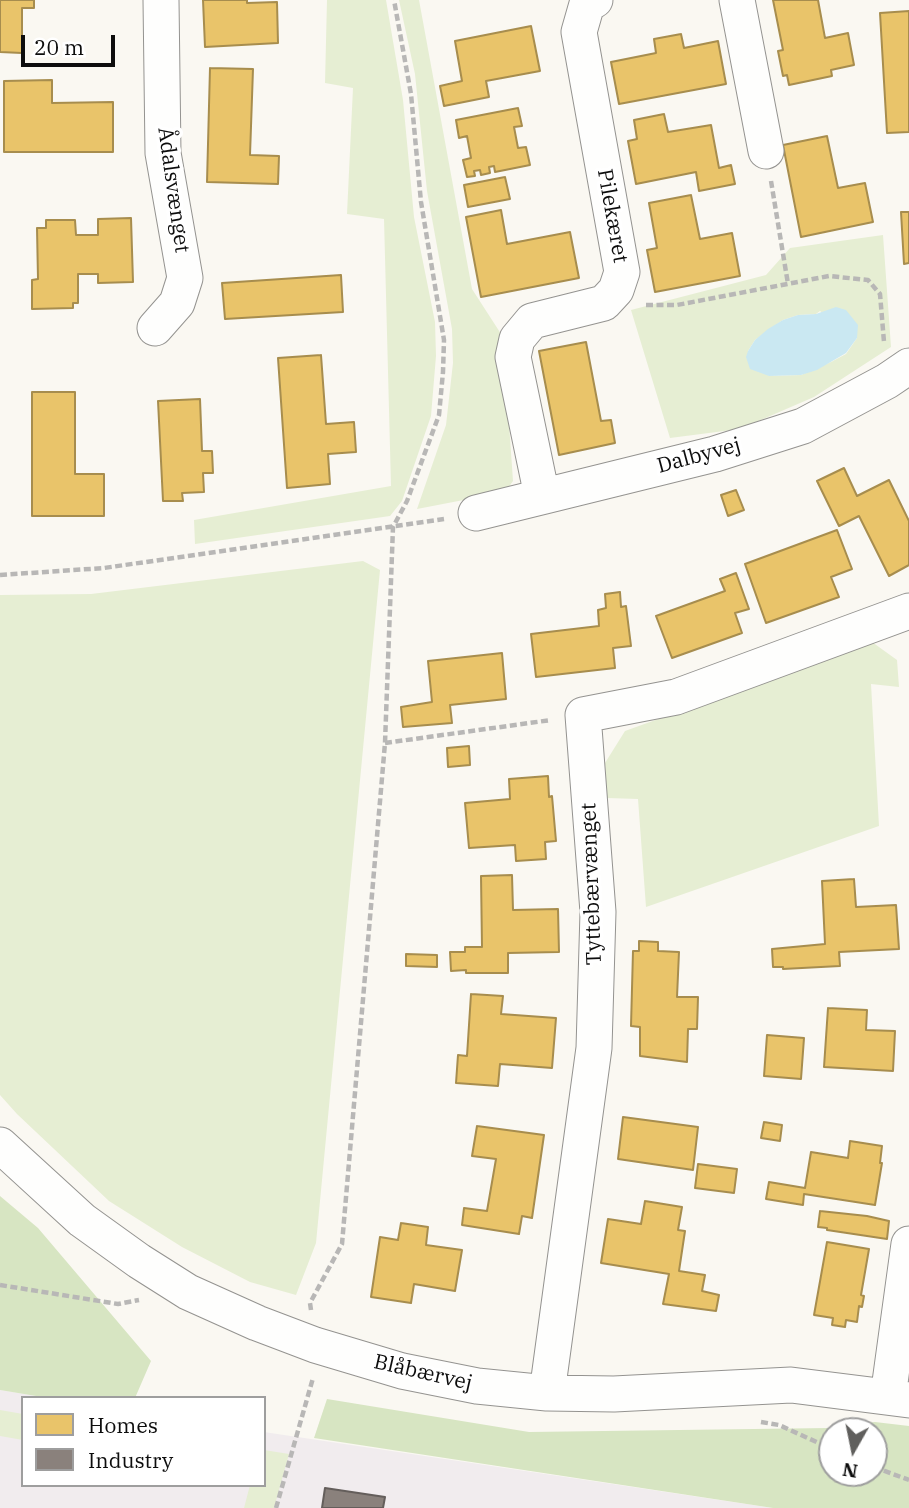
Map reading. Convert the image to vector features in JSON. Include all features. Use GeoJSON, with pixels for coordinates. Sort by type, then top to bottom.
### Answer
{"type":"FeatureCollection","features":[{"type":"Feature","properties":{"kind":"street","name":"Ådalsvænget"},"geometry":{"type":"LineString","coordinates":[[155,328],[177,303],[185,278],[163,153],[161,0]]}},
{"type":"Feature","properties":{"kind":"street","name":"Pilekæret"},"geometry":{"type":"LineString","coordinates":[[542,496],[513,356],[517,339],[531,321],[604,303],[616,290],[622,272],[579,32],[587,4],[595,0]]}},
{"type":"Feature","properties":{"kind":"street"},"geometry":{"type":"LineString","coordinates":[[737,0],[766,151]]}},
{"type":"Feature","properties":{"kind":"street","name":"Dalbyvej"},"geometry":{"type":"LineString","coordinates":[[476,513],[715,454],[803,426],[898,374]]}},
{"type":"Feature","properties":{"kind":"street"},"geometry":{"type":"LineString","coordinates":[[583,715],[677,697],[909,611]]}},
{"type":"Feature","properties":{"kind":"street","name":"Tyttebærvænget"},"geometry":{"type":"LineString","coordinates":[[547,1394],[594,1048],[598,912],[583,715]]}},
{"type":"Feature","properties":{"kind":"street","name":"Blåbærvej"},"geometry":{"type":"LineString","coordinates":[[0,1145],[82,1220],[188,1292],[315,1345],[402,1371],[547,1394],[614,1394],[791,1385],[898,1399]]}},
{"type":"Feature","properties":{"kind":"street"},"geometry":{"type":"LineString","coordinates":[[898,1399],[909,1244]]}},
{"type":"Feature","properties":{"kind":"path"},"geometry":{"type":"LineString","coordinates":[[276,1508],[313,1380],[315,1345],[310,1303],[342,1244],[385,743],[393,527],[408,501],[439,415],[444,340],[421,202],[411,94],[394,0]]}},
{"type":"Feature","properties":{"kind":"path"},"geometry":{"type":"LineString","coordinates":[[766,151],[788,284]]}},
{"type":"Feature","properties":{"kind":"path"},"geometry":{"type":"LineString","coordinates":[[616,290],[647,305],[677,305],[829,276],[868,280],[880,294],[898,374]]}},
{"type":"Feature","properties":{"kind":"path"},"geometry":{"type":"LineString","coordinates":[[0,575],[104,568],[476,513]]}},
{"type":"Feature","properties":{"kind":"path"},"geometry":{"type":"LineString","coordinates":[[385,743],[583,715]]}},
{"type":"Feature","properties":{"kind":"path"},"geometry":{"type":"LineString","coordinates":[[0,1285],[118,1304],[188,1292]]}},
{"type":"Feature","properties":{"kind":"path"},"geometry":{"type":"LineString","coordinates":[[888,1472],[909,1480]]}},
{"type":"Feature","properties":{"kind":"shaded area"},"geometry":{"type":"Polygon","coordinates":[[[0,1390],[36,1396],[21,1396],[21,1487],[266,1487],[266,1432],[773,1508],[0,1508],[0,1390]]]}},
{"type":"Feature","properties":{"kind":"green space"},"geometry":{"type":"Polygon","coordinates":[[[327,0],[386,0],[403,100],[414,217],[435,322],[436,356],[431,416],[402,501],[390,516],[195,544],[194,520],[391,486],[384,219],[347,214],[353,88],[325,83],[327,0]]]}},
{"type":"Feature","properties":{"kind":"green space"},"geometry":{"type":"Polygon","coordinates":[[[399,0],[419,0],[472,289],[503,337],[513,481],[505,492],[417,509],[446,425],[453,363],[452,329],[427,191],[415,74],[399,0]]]}},
{"type":"Feature","properties":{"kind":"green space"},"geometry":{"type":"Polygon","coordinates":[[[883,235],[891,347],[814,397],[740,429],[670,438],[631,310],[766,275],[790,248],[883,235]],[[820,311],[783,320],[755,340],[748,351],[769,376],[801,375],[846,354],[857,338],[820,311]]]}},
{"type":"Feature","properties":{"kind":"green space"},"geometry":{"type":"Polygon","coordinates":[[[363,561],[380,570],[316,1243],[296,1295],[250,1282],[182,1247],[109,1201],[0,1095],[0,595],[91,594],[363,561]]]}},
{"type":"Feature","properties":{"kind":"green space"},"geometry":{"type":"Polygon","coordinates":[[[872,642],[897,660],[899,687],[871,684],[879,826],[646,907],[638,799],[607,798],[605,763],[625,731],[872,642]]]}},
{"type":"Feature","properties":{"kind":"green space"},"geometry":{"type":"Polygon","coordinates":[[[0,1196],[38,1228],[151,1361],[136,1396],[36,1396],[0,1390],[0,1196]]]}},
{"type":"Feature","properties":{"kind":"green space"},"geometry":{"type":"Polygon","coordinates":[[[327,1399],[529,1432],[818,1428],[818,1487],[888,1487],[888,1424],[909,1426],[909,1508],[773,1508],[314,1438],[327,1399]]]}},
{"type":"Feature","properties":{"kind":"green space"},"geometry":{"type":"Polygon","coordinates":[[[0,1410],[21,1414],[21,1440],[0,1436],[0,1410]]]}},
{"type":"Feature","properties":{"kind":"green space"},"geometry":{"type":"Polygon","coordinates":[[[266,1450],[289,1454],[274,1508],[244,1508],[249,1487],[266,1487],[266,1450]]]}},
{"type":"Feature","properties":{"kind":"water"},"geometry":{"type":"Polygon","coordinates":[[[836,307],[846,310],[858,325],[857,338],[846,353],[817,370],[801,375],[769,376],[750,369],[746,357],[748,351],[755,340],[768,329],[798,315],[816,314],[836,307]]]}},
{"type":"Feature","properties":{"kind":"building: Homes"},"geometry":{"type":"Polygon","coordinates":[[[0,0],[34,0],[34,8],[22,8],[22,53],[0,52],[0,0]]]}},
{"type":"Feature","properties":{"kind":"building: Homes"},"geometry":{"type":"Polygon","coordinates":[[[203,0],[277,2],[278,43],[205,47],[203,0]]]}},
{"type":"Feature","properties":{"kind":"building: Homes"},"geometry":{"type":"Polygon","coordinates":[[[773,0],[818,0],[825,38],[848,33],[854,65],[831,70],[832,76],[789,85],[787,75],[783,76],[778,51],[783,50],[773,0]]]}},
{"type":"Feature","properties":{"kind":"building: Homes"},"geometry":{"type":"Polygon","coordinates":[[[909,11],[909,132],[887,133],[880,13],[909,11]]]}},
{"type":"Feature","properties":{"kind":"building: Homes"},"geometry":{"type":"Polygon","coordinates":[[[531,26],[540,71],[486,81],[489,97],[444,106],[440,86],[462,81],[455,41],[531,26]]]}},
{"type":"Feature","properties":{"kind":"building: Homes"},"geometry":{"type":"Polygon","coordinates":[[[681,34],[684,48],[718,41],[726,84],[619,104],[611,62],[656,53],[654,39],[681,34]]]}},
{"type":"Feature","properties":{"kind":"building: Homes"},"geometry":{"type":"Polygon","coordinates":[[[210,68],[253,69],[250,155],[279,156],[278,184],[207,182],[210,68]]]}},
{"type":"Feature","properties":{"kind":"building: Homes"},"geometry":{"type":"Polygon","coordinates":[[[52,80],[52,103],[113,102],[113,152],[4,152],[4,81],[52,80]]]}},
{"type":"Feature","properties":{"kind":"building: Homes"},"geometry":{"type":"Polygon","coordinates":[[[518,108],[522,126],[514,127],[518,148],[526,147],[530,165],[495,172],[494,166],[489,167],[490,173],[481,175],[480,170],[474,171],[475,176],[467,177],[463,160],[471,158],[467,136],[459,138],[456,120],[518,108]]]}},
{"type":"Feature","properties":{"kind":"building: Homes"},"geometry":{"type":"Polygon","coordinates":[[[664,114],[668,132],[711,125],[719,168],[731,165],[735,184],[699,191],[696,172],[636,184],[628,141],[637,139],[634,120],[664,114]]]}},
{"type":"Feature","properties":{"kind":"building: Homes"},"geometry":{"type":"Polygon","coordinates":[[[827,136],[838,188],[865,183],[873,222],[801,237],[783,145],[827,136]]]}},
{"type":"Feature","properties":{"kind":"building: Homes"},"geometry":{"type":"Polygon","coordinates":[[[505,177],[510,199],[468,207],[464,185],[505,177]]]}},
{"type":"Feature","properties":{"kind":"building: Homes"},"geometry":{"type":"Polygon","coordinates":[[[691,195],[700,239],[732,233],[740,276],[655,292],[647,250],[657,248],[649,203],[691,195]]]}},
{"type":"Feature","properties":{"kind":"building: Homes"},"geometry":{"type":"Polygon","coordinates":[[[501,210],[507,244],[570,232],[579,278],[481,297],[466,217],[501,210]]]}},
{"type":"Feature","properties":{"kind":"building: Homes"},"geometry":{"type":"Polygon","coordinates":[[[901,212],[909,212],[909,263],[904,264],[901,212]]]}},
{"type":"Feature","properties":{"kind":"building: Homes"},"geometry":{"type":"Polygon","coordinates":[[[131,218],[133,282],[98,283],[98,274],[78,274],[78,303],[73,303],[73,308],[32,309],[32,280],[38,279],[37,228],[46,228],[46,220],[75,220],[76,235],[98,235],[98,219],[131,218]]]}},
{"type":"Feature","properties":{"kind":"building: Homes"},"geometry":{"type":"Polygon","coordinates":[[[341,275],[343,312],[225,319],[222,283],[341,275]]]}},
{"type":"Feature","properties":{"kind":"building: Homes"},"geometry":{"type":"Polygon","coordinates":[[[586,342],[601,421],[611,420],[615,443],[559,455],[539,351],[586,342]]]}},
{"type":"Feature","properties":{"kind":"building: Homes"},"geometry":{"type":"Polygon","coordinates":[[[321,355],[326,424],[354,422],[356,452],[328,454],[330,484],[287,488],[278,358],[321,355]]]}},
{"type":"Feature","properties":{"kind":"building: Homes"},"geometry":{"type":"Polygon","coordinates":[[[32,392],[75,392],[75,474],[104,474],[104,516],[32,516],[32,392]]]}},
{"type":"Feature","properties":{"kind":"building: Homes"},"geometry":{"type":"Polygon","coordinates":[[[200,399],[202,451],[212,451],[213,473],[203,473],[204,492],[182,493],[183,501],[163,501],[158,401],[200,399]]]}},
{"type":"Feature","properties":{"kind":"building: Homes"},"geometry":{"type":"Polygon","coordinates":[[[844,468],[857,496],[889,480],[909,521],[909,565],[889,576],[859,516],[839,526],[817,481],[844,468]]]}},
{"type":"Feature","properties":{"kind":"building: Homes"},"geometry":{"type":"Polygon","coordinates":[[[736,490],[744,510],[728,516],[721,495],[736,490]]]}},
{"type":"Feature","properties":{"kind":"building: Homes"},"geometry":{"type":"Polygon","coordinates":[[[837,530],[852,569],[831,577],[839,597],[766,623],[745,564],[837,530]]]}},
{"type":"Feature","properties":{"kind":"building: Homes"},"geometry":{"type":"Polygon","coordinates":[[[736,573],[749,609],[735,613],[742,633],[672,658],[656,616],[725,591],[720,579],[736,573]]]}},
{"type":"Feature","properties":{"kind":"building: Homes"},"geometry":{"type":"Polygon","coordinates":[[[620,592],[621,607],[626,606],[631,646],[613,648],[615,668],[536,677],[531,634],[599,626],[598,610],[606,608],[605,594],[620,592]]]}},
{"type":"Feature","properties":{"kind":"building: Homes"},"geometry":{"type":"Polygon","coordinates":[[[502,653],[506,699],[450,705],[452,723],[403,727],[401,707],[432,702],[428,661],[502,653]]]}},
{"type":"Feature","properties":{"kind":"building: Homes"},"geometry":{"type":"Polygon","coordinates":[[[469,746],[470,765],[448,767],[447,748],[469,746]]]}},
{"type":"Feature","properties":{"kind":"building: Homes"},"geometry":{"type":"Polygon","coordinates":[[[548,776],[556,841],[545,842],[546,859],[516,861],[515,845],[469,848],[465,803],[510,799],[509,779],[548,776]]]}},
{"type":"Feature","properties":{"kind":"building: Homes"},"geometry":{"type":"Polygon","coordinates":[[[512,875],[513,910],[558,909],[559,952],[508,953],[508,973],[451,971],[450,952],[465,952],[465,947],[482,947],[481,876],[512,875]]]}},
{"type":"Feature","properties":{"kind":"building: Homes"},"geometry":{"type":"Polygon","coordinates":[[[854,879],[856,907],[896,905],[899,949],[839,952],[840,966],[783,969],[773,967],[772,949],[825,944],[822,881],[854,879]]]}},
{"type":"Feature","properties":{"kind":"building: Homes"},"geometry":{"type":"Polygon","coordinates":[[[639,941],[658,942],[658,951],[679,952],[677,997],[698,997],[697,1029],[688,1029],[687,1062],[640,1056],[640,1027],[631,1026],[633,951],[639,951],[639,941]]]}},
{"type":"Feature","properties":{"kind":"building: Homes"},"geometry":{"type":"Polygon","coordinates":[[[406,954],[437,955],[437,967],[406,966],[406,954]]]}},
{"type":"Feature","properties":{"kind":"building: Homes"},"geometry":{"type":"Polygon","coordinates":[[[471,994],[503,996],[501,1014],[556,1018],[552,1068],[500,1064],[498,1086],[456,1083],[458,1055],[467,1056],[471,994]]]}},
{"type":"Feature","properties":{"kind":"building: Homes"},"geometry":{"type":"Polygon","coordinates":[[[828,1008],[867,1010],[866,1030],[895,1031],[893,1071],[824,1067],[828,1008]]]}},
{"type":"Feature","properties":{"kind":"building: Homes"},"geometry":{"type":"Polygon","coordinates":[[[767,1035],[804,1038],[801,1079],[764,1076],[767,1035]]]}},
{"type":"Feature","properties":{"kind":"building: Homes"},"geometry":{"type":"Polygon","coordinates":[[[623,1117],[698,1127],[693,1170],[618,1159],[623,1117]]]}},
{"type":"Feature","properties":{"kind":"building: Homes"},"geometry":{"type":"Polygon","coordinates":[[[764,1122],[782,1125],[780,1141],[761,1138],[764,1122]]]}},
{"type":"Feature","properties":{"kind":"building: Homes"},"geometry":{"type":"Polygon","coordinates":[[[477,1126],[544,1135],[532,1218],[522,1216],[519,1234],[462,1225],[464,1208],[487,1211],[496,1159],[472,1156],[477,1126]]]}},
{"type":"Feature","properties":{"kind":"building: Homes"},"geometry":{"type":"Polygon","coordinates":[[[850,1141],[882,1146],[875,1205],[804,1194],[803,1205],[766,1199],[769,1182],[805,1188],[811,1152],[848,1158],[850,1141]]]}},
{"type":"Feature","properties":{"kind":"building: Homes"},"geometry":{"type":"Polygon","coordinates":[[[698,1164],[737,1169],[734,1193],[695,1188],[698,1164]]]}},
{"type":"Feature","properties":{"kind":"building: Homes"},"geometry":{"type":"Polygon","coordinates":[[[645,1201],[682,1207],[678,1230],[685,1231],[679,1271],[705,1275],[702,1291],[719,1295],[716,1311],[663,1304],[669,1274],[601,1263],[608,1219],[641,1224],[645,1201]]]}},
{"type":"Feature","properties":{"kind":"building: Homes"},"geometry":{"type":"Polygon","coordinates":[[[820,1211],[889,1221],[887,1239],[818,1227],[820,1211]]]}},
{"type":"Feature","properties":{"kind":"building: Homes"},"geometry":{"type":"Polygon","coordinates":[[[401,1223],[428,1227],[426,1245],[462,1250],[455,1291],[414,1284],[411,1303],[371,1297],[380,1237],[398,1240],[401,1223]]]}},
{"type":"Feature","properties":{"kind":"building: Homes"},"geometry":{"type":"Polygon","coordinates":[[[827,1242],[869,1249],[861,1295],[864,1296],[862,1307],[859,1306],[857,1322],[846,1320],[845,1327],[832,1325],[833,1318],[814,1315],[827,1242]]]}},
{"type":"Feature","properties":{"kind":"building: Industry"},"geometry":{"type":"Polygon","coordinates":[[[325,1488],[385,1497],[383,1508],[322,1508],[325,1488]]]}}]}
